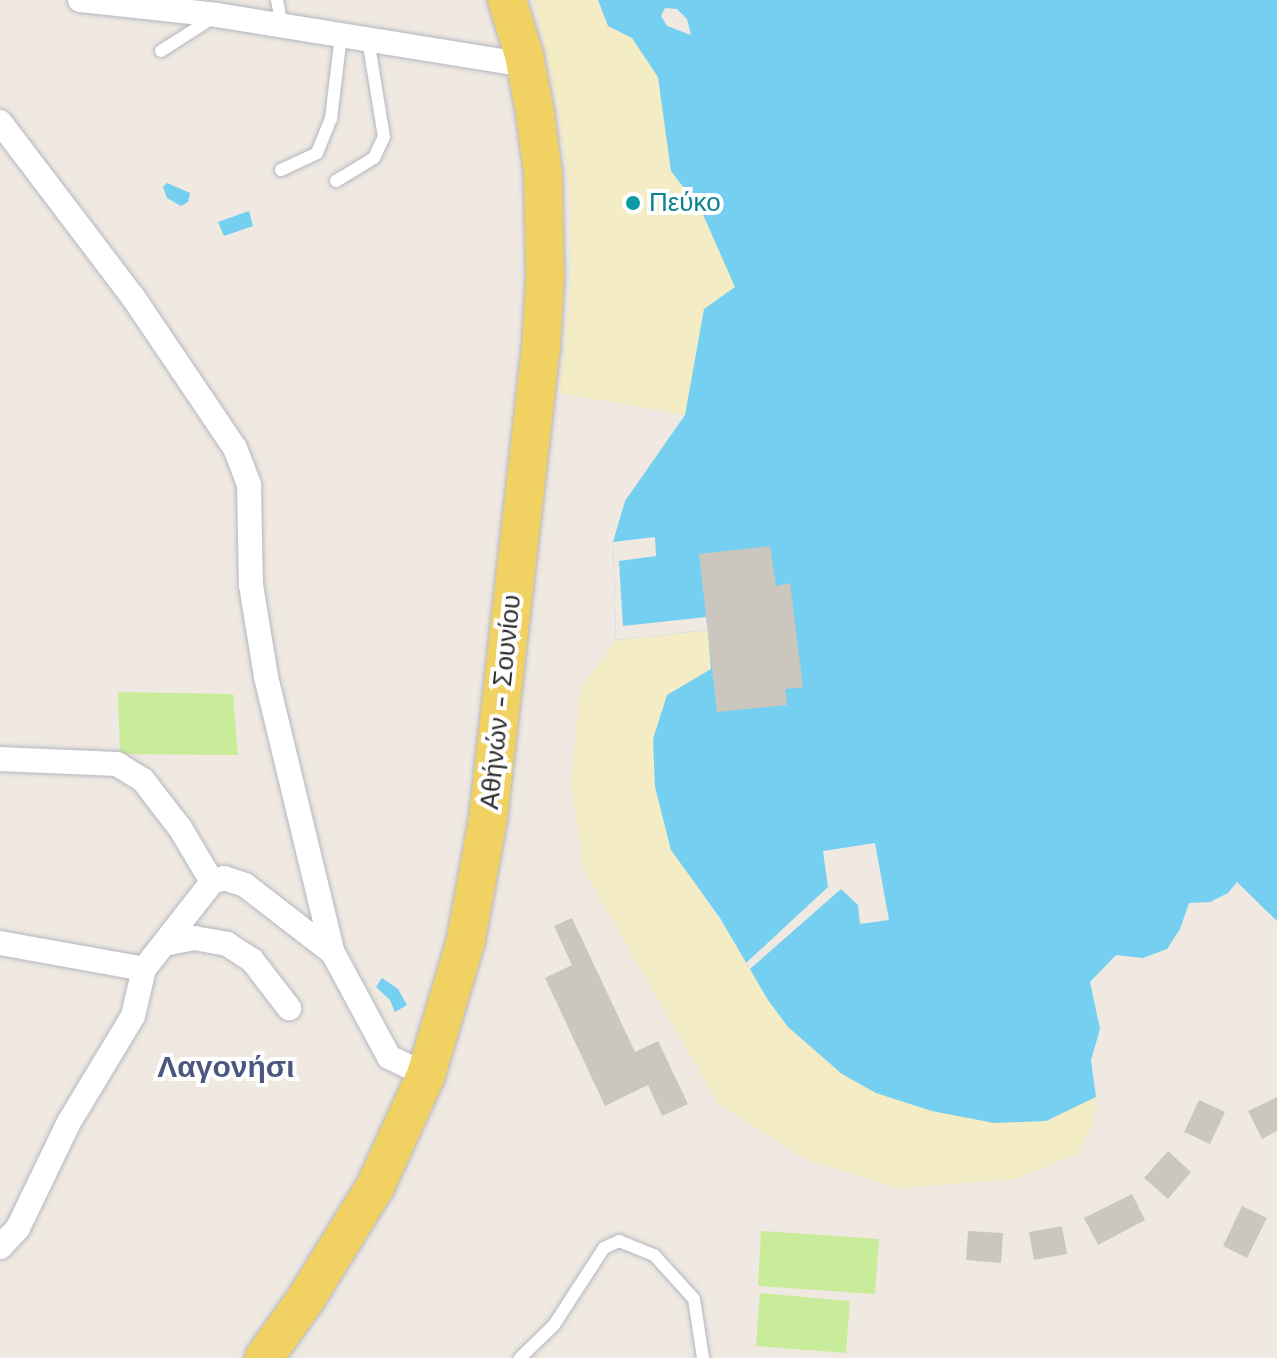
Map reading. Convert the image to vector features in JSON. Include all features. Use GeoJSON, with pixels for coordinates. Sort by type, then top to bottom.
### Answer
{"type":"FeatureCollection","features":[{"type":"Feature","properties":{"kind":"main road","name":"Αθήνών - Σουνίου"},"geometry":{"type":"LineString","coordinates":[[264,1358],[307,1297],[375,1187],[426,1075],[466,940],[488,819],[541,349],[545,200],[526,65],[507,0]]}},
{"type":"Feature","properties":{"kind":"street"},"geometry":{"type":"LineString","coordinates":[[80,0],[217,15],[526,65]]}},
{"type":"Feature","properties":{"kind":"street"},"geometry":{"type":"LineString","coordinates":[[0,122],[133,297],[235,448],[249,485],[251,585],[266,677],[333,953],[389,1057],[426,1075]]}},
{"type":"Feature","properties":{"kind":"street"},"geometry":{"type":"LineString","coordinates":[[0,759],[117,764],[143,780],[180,828],[212,882]]}},
{"type":"Feature","properties":{"kind":"street"},"geometry":{"type":"LineString","coordinates":[[0,1247],[18,1228],[69,1122],[133,1016],[144,969],[212,882],[224,878],[245,885],[333,953]]}},
{"type":"Feature","properties":{"kind":"street"},"geometry":{"type":"LineString","coordinates":[[164,944],[194,938],[227,944],[252,960],[289,1008]]}},
{"type":"Feature","properties":{"kind":"street"},"geometry":{"type":"LineString","coordinates":[[0,943],[144,969]]}},
{"type":"Feature","properties":{"kind":"lane"},"geometry":{"type":"LineString","coordinates":[[277,0],[282,26]]}},
{"type":"Feature","properties":{"kind":"lane"},"geometry":{"type":"LineString","coordinates":[[161,51],[217,15]]}},
{"type":"Feature","properties":{"kind":"lane"},"geometry":{"type":"LineString","coordinates":[[281,170],[317,153],[331,119],[341,35]]}},
{"type":"Feature","properties":{"kind":"lane"},"geometry":{"type":"LineString","coordinates":[[336,181],[374,158],[384,137],[368,39]]}},
{"type":"Feature","properties":{"kind":"lane"},"geometry":{"type":"LineString","coordinates":[[520,1358],[554,1325],[604,1248],[619,1241],[654,1255],[694,1299],[703,1358]]}},
{"type":"Feature","properties":{"kind":"sand","name":"Πεύκο"},"geometry":{"type":"Polygon","coordinates":[[[534,0],[598,0],[608,26],[632,38],[658,77],[671,171],[701,210],[736,287],[704,309],[685,415],[559,393],[571,281],[570,195],[557,103],[534,0]]]}},
{"type":"Feature","properties":{"kind":"sand"},"geometry":{"type":"Polygon","coordinates":[[[708,630],[712,669],[701,892],[788,1027],[842,1074],[994,1123],[1046,1121],[1096,1097],[1093,1126],[1076,1154],[1017,1179],[899,1188],[807,1160],[718,1103],[584,871],[571,784],[580,690],[616,640],[708,630]]]}},
{"type":"Feature","properties":{"kind":"green space"},"geometry":{"type":"Polygon","coordinates":[[[118,692],[233,694],[238,755],[120,754],[118,692]]]}},
{"type":"Feature","properties":{"kind":"green space"},"geometry":{"type":"Polygon","coordinates":[[[761,1231],[879,1239],[875,1294],[758,1286],[761,1231]]]}},
{"type":"Feature","properties":{"kind":"green space"},"geometry":{"type":"Polygon","coordinates":[[[760,1293],[850,1301],[846,1353],[756,1346],[760,1293]]]}},
{"type":"Feature","properties":{"kind":"water"},"geometry":{"type":"Polygon","coordinates":[[[598,0],[1277,0],[1277,921],[1237,882],[1228,893],[1210,902],[1189,903],[1180,929],[1167,949],[1143,958],[1116,955],[1090,982],[1100,1029],[1091,1060],[1096,1097],[1046,1121],[994,1123],[932,1111],[876,1093],[842,1074],[788,1027],[768,1000],[720,918],[671,850],[655,787],[653,739],[667,695],[711,669],[708,630],[616,640],[613,542],[625,501],[685,415],[704,309],[735,287],[701,210],[671,171],[658,77],[632,38],[608,26],[598,0]],[[665,8],[661,16],[667,26],[691,35],[687,19],[677,9],[665,8]]]}},
{"type":"Feature","properties":{"kind":"water"},"geometry":{"type":"Polygon","coordinates":[[[167,183],[190,193],[188,202],[181,206],[167,198],[163,187],[167,183]]]}},
{"type":"Feature","properties":{"kind":"water"},"geometry":{"type":"Polygon","coordinates":[[[249,211],[253,226],[224,236],[218,222],[249,211]]]}},
{"type":"Feature","properties":{"kind":"water"},"geometry":{"type":"Polygon","coordinates":[[[382,978],[398,989],[407,1005],[395,1012],[390,1000],[376,987],[382,978]]]}},
{"type":"Feature","properties":{"kind":"pier"},"geometry":{"type":"Polygon","coordinates":[[[655,537],[656,556],[619,561],[623,626],[706,617],[708,630],[616,640],[613,542],[655,537]]]}},
{"type":"Feature","properties":{"kind":"pier"},"geometry":{"type":"Polygon","coordinates":[[[875,843],[889,920],[860,924],[858,905],[841,889],[750,969],[746,963],[828,887],[823,851],[875,843]]]}},
{"type":"Feature","properties":{"kind":"building"},"geometry":{"type":"Polygon","coordinates":[[[770,546],[776,586],[790,583],[803,687],[785,689],[787,705],[717,712],[699,554],[770,546]]]}},
{"type":"Feature","properties":{"kind":"building"},"geometry":{"type":"Polygon","coordinates":[[[572,918],[635,1052],[658,1041],[688,1104],[662,1116],[648,1085],[605,1106],[545,978],[572,965],[554,926],[572,918]]]}},
{"type":"Feature","properties":{"kind":"building"},"geometry":{"type":"Polygon","coordinates":[[[1277,1097],[1277,1131],[1262,1139],[1248,1111],[1277,1097]]]}},
{"type":"Feature","properties":{"kind":"building"},"geometry":{"type":"Polygon","coordinates":[[[1199,1100],[1225,1112],[1210,1144],[1184,1132],[1199,1100]]]}},
{"type":"Feature","properties":{"kind":"building"},"geometry":{"type":"Polygon","coordinates":[[[1168,1151],[1191,1172],[1168,1199],[1144,1178],[1168,1151]]]}},
{"type":"Feature","properties":{"kind":"building"},"geometry":{"type":"Polygon","coordinates":[[[1132,1194],[1145,1220],[1098,1245],[1084,1218],[1132,1194]]]}},
{"type":"Feature","properties":{"kind":"building"},"geometry":{"type":"Polygon","coordinates":[[[1242,1206],[1267,1218],[1247,1258],[1223,1246],[1242,1206]]]}},
{"type":"Feature","properties":{"kind":"building"},"geometry":{"type":"Polygon","coordinates":[[[1062,1226],[1067,1254],[1034,1260],[1029,1232],[1062,1226]]]}},
{"type":"Feature","properties":{"kind":"building"},"geometry":{"type":"Polygon","coordinates":[[[968,1231],[1003,1233],[1001,1263],[966,1260],[968,1231]]]}},
{"type":"Feature","properties":{"kind":"place","name":"Πεύκο"},"geometry":{"type":"Point","coordinates":[633,203]}},
{"type":"Feature","properties":{"kind":"district","name":"Λαγονήσι"},"geometry":{"type":"Point","coordinates":[226,1067]}}]}
